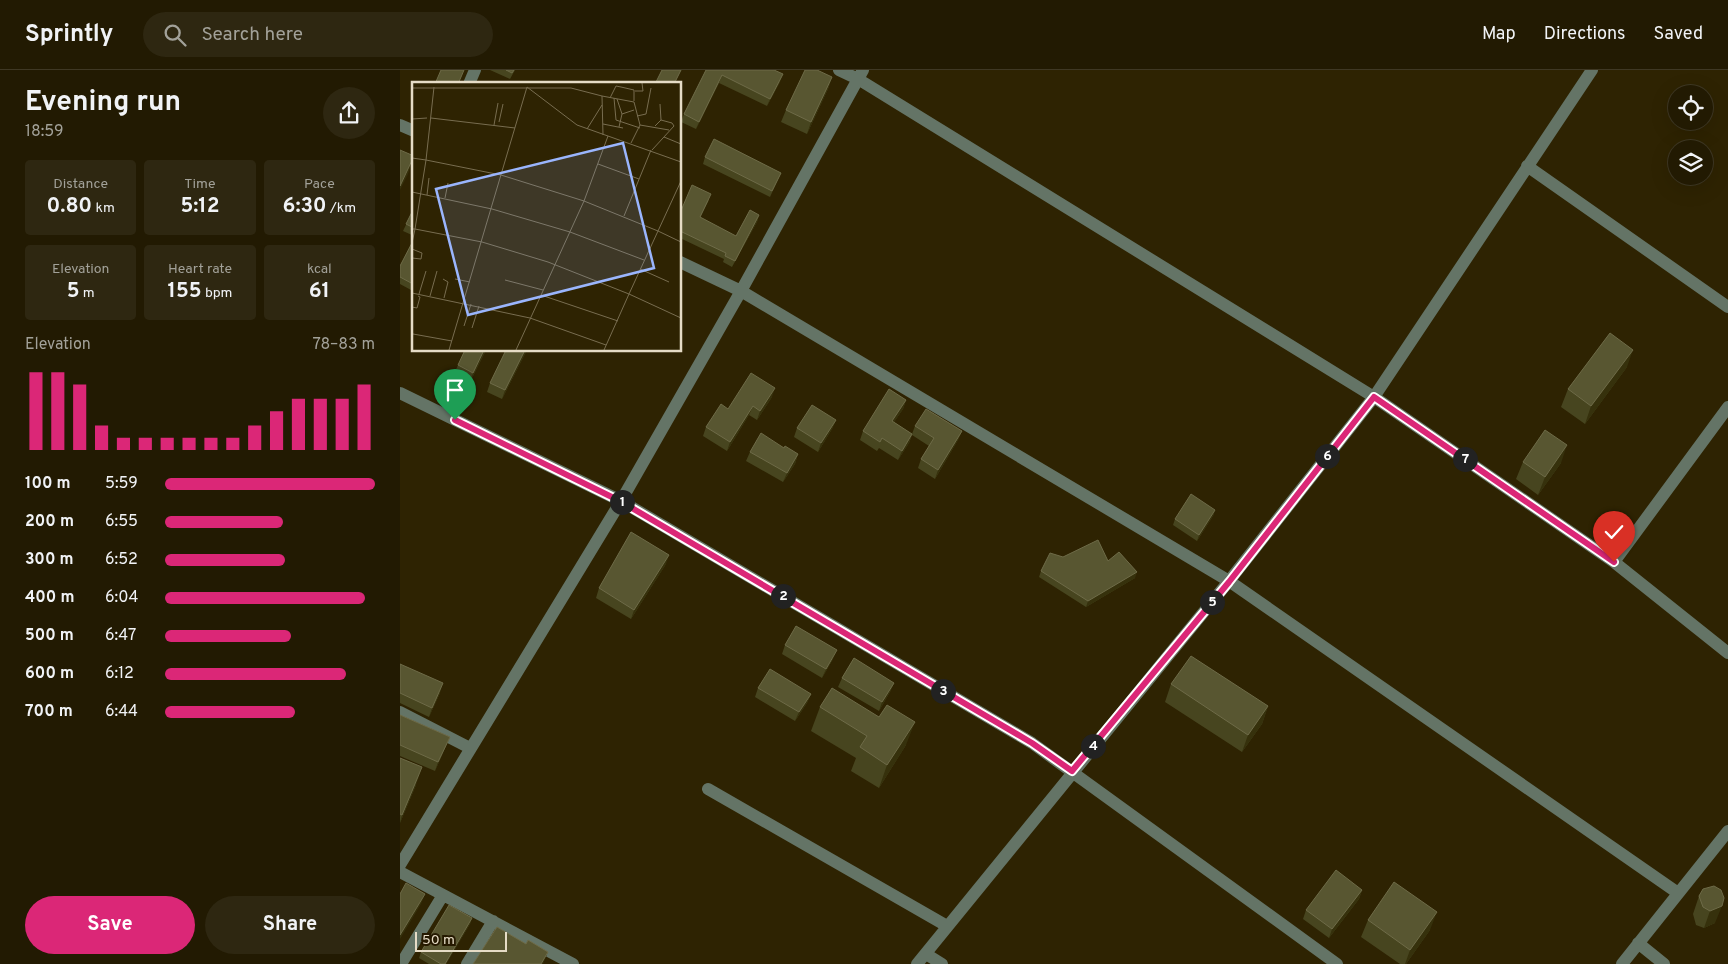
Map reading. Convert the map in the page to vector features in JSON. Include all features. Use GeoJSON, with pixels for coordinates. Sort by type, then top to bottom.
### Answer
{"type":"FeatureCollection","features":[{"type":"Feature","properties":{"kind":"street"},"geometry":{"type":"LineString","coordinates":[[470,82],[475,70]]}},
{"type":"Feature","properties":{"kind":"street"},"geometry":{"type":"LineString","coordinates":[[839,70],[860,74],[1374,397],[1614,562],[1728,652]]}},
{"type":"Feature","properties":{"kind":"street"},"geometry":{"type":"LineString","coordinates":[[942,964],[921,959],[1072,771],[1229,582],[1374,397],[1592,70]]}},
{"type":"Feature","properties":{"kind":"street"},"geometry":{"type":"LineString","coordinates":[[400,865],[620,501],[741,291],[860,74]]}},
{"type":"Feature","properties":{"kind":"street"},"geometry":{"type":"LineString","coordinates":[[400,125],[412,130]]}},
{"type":"Feature","properties":{"kind":"street"},"geometry":{"type":"LineString","coordinates":[[1527,166],[1728,307]]}},
{"type":"Feature","properties":{"kind":"street"},"geometry":{"type":"LineString","coordinates":[[681,262],[741,291],[1229,582],[1678,893]]}},
{"type":"Feature","properties":{"kind":"street"},"geometry":{"type":"LineString","coordinates":[[400,394],[620,501],[1032,743],[1337,964]]}},
{"type":"Feature","properties":{"kind":"street"},"geometry":{"type":"LineString","coordinates":[[1614,562],[1728,407]]}},
{"type":"Feature","properties":{"kind":"street"},"geometry":{"type":"LineString","coordinates":[[400,712],[470,748]]}},
{"type":"Feature","properties":{"kind":"street"},"geometry":{"type":"LineString","coordinates":[[708,789],[947,926]]}},
{"type":"Feature","properties":{"kind":"street"},"geometry":{"type":"LineString","coordinates":[[1622,964],[1728,831]]}},
{"type":"Feature","properties":{"kind":"street"},"geometry":{"type":"LineString","coordinates":[[400,872],[573,964]]}},
{"type":"Feature","properties":{"kind":"street"},"geometry":{"type":"LineString","coordinates":[[403,964],[443,895]]}},
{"type":"Feature","properties":{"kind":"street"},"geometry":{"type":"LineString","coordinates":[[467,964],[493,921]]}},
{"type":"Feature","properties":{"kind":"street"},"geometry":{"type":"LineString","coordinates":[[1638,943],[1664,964]]}},
{"type":"Feature","properties":{"kind":"building"},"geometry":{"type":"Polygon","coordinates":[[[441,70],[464,70],[459,82],[436,82],[441,70]]]}},
{"type":"Feature","properties":{"kind":"building"},"geometry":{"type":"Polygon","coordinates":[[[662,70],[681,70],[675,82],[656,82],[662,70]]]}},
{"type":"Feature","properties":{"kind":"building"},"geometry":{"type":"Polygon","coordinates":[[[706,70],[774,70],[783,74],[770,99],[722,75],[699,122],[684,114],[706,70]]]}},
{"type":"Feature","properties":{"kind":"building"},"geometry":{"type":"Polygon","coordinates":[[[805,70],[817,70],[832,77],[811,122],[786,110],[805,70]]]}},
{"type":"Feature","properties":{"kind":"building"},"geometry":{"type":"Polygon","coordinates":[[[714,139],[781,173],[772,191],[705,157],[714,139]]]}},
{"type":"Feature","properties":{"kind":"building"},"geometry":{"type":"Polygon","coordinates":[[[400,150],[412,155],[412,160],[400,186],[400,150]]]}},
{"type":"Feature","properties":{"kind":"building"},"geometry":{"type":"Polygon","coordinates":[[[692,185],[711,194],[700,217],[736,236],[750,210],[759,215],[735,261],[725,256],[726,253],[681,231],[681,211],[692,185]]]}},
{"type":"Feature","properties":{"kind":"building"},"geometry":{"type":"Polygon","coordinates":[[[412,212],[412,227],[406,224],[412,212]]]}},
{"type":"Feature","properties":{"kind":"building"},"geometry":{"type":"Polygon","coordinates":[[[412,243],[412,283],[400,277],[400,266],[412,243]]]}},
{"type":"Feature","properties":{"kind":"building"},"geometry":{"type":"Polygon","coordinates":[[[1610,333],[1633,350],[1591,406],[1568,389],[1610,333]]]}},
{"type":"Feature","properties":{"kind":"building"},"geometry":{"type":"Polygon","coordinates":[[[465,351],[484,351],[473,373],[458,365],[465,351]]]}},
{"type":"Feature","properties":{"kind":"building"},"geometry":{"type":"Polygon","coordinates":[[[506,351],[524,351],[505,390],[490,383],[506,351]]]}},
{"type":"Feature","properties":{"kind":"building"},"geometry":{"type":"Polygon","coordinates":[[[751,373],[775,388],[760,411],[753,406],[730,442],[706,427],[721,404],[728,409],[751,373]]]}},
{"type":"Feature","properties":{"kind":"building"},"geometry":{"type":"Polygon","coordinates":[[[889,389],[906,400],[892,421],[912,434],[902,451],[882,438],[880,442],[863,431],[889,389]]]}},
{"type":"Feature","properties":{"kind":"building"},"geometry":{"type":"Polygon","coordinates":[[[812,405],[836,420],[821,443],[797,428],[812,405]]]}},
{"type":"Feature","properties":{"kind":"building"},"geometry":{"type":"Polygon","coordinates":[[[926,409],[962,431],[938,470],[921,459],[934,438],[915,426],[926,409]]]}},
{"type":"Feature","properties":{"kind":"building"},"geometry":{"type":"Polygon","coordinates":[[[1545,430],[1567,445],[1545,477],[1523,462],[1545,430]]]}},
{"type":"Feature","properties":{"kind":"building"},"geometry":{"type":"Polygon","coordinates":[[[761,433],[784,448],[785,446],[798,454],[787,473],[750,452],[761,433]]]}},
{"type":"Feature","properties":{"kind":"building"},"geometry":{"type":"Polygon","coordinates":[[[1191,494],[1215,510],[1199,535],[1175,519],[1191,494]]]}},
{"type":"Feature","properties":{"kind":"building"},"geometry":{"type":"Polygon","coordinates":[[[631,532],[669,555],[634,610],[599,588],[631,532]]]}},
{"type":"Feature","properties":{"kind":"building"},"geometry":{"type":"Polygon","coordinates":[[[1098,540],[1108,561],[1119,552],[1137,572],[1088,601],[1041,571],[1050,553],[1063,557],[1098,540]]]}},
{"type":"Feature","properties":{"kind":"building"},"geometry":{"type":"Polygon","coordinates":[[[796,626],[837,650],[826,669],[785,645],[796,626]]]}},
{"type":"Feature","properties":{"kind":"building"},"geometry":{"type":"Polygon","coordinates":[[[1191,656],[1268,706],[1248,735],[1171,684],[1191,656]]]}},
{"type":"Feature","properties":{"kind":"building"},"geometry":{"type":"Polygon","coordinates":[[[854,658],[894,683],[882,702],[842,678],[854,658]]]}},
{"type":"Feature","properties":{"kind":"building"},"geometry":{"type":"Polygon","coordinates":[[[400,664],[443,683],[432,708],[400,693],[400,664]]]}},
{"type":"Feature","properties":{"kind":"building"},"geometry":{"type":"Polygon","coordinates":[[[770,669],[811,694],[799,712],[758,688],[770,669]]]}},
{"type":"Feature","properties":{"kind":"building"},"geometry":{"type":"Polygon","coordinates":[[[832,688],[879,717],[887,705],[915,722],[887,765],[860,747],[867,736],[820,707],[832,688]]]}},
{"type":"Feature","properties":{"kind":"building"},"geometry":{"type":"Polygon","coordinates":[[[400,715],[450,737],[438,762],[400,745],[400,715]]]}},
{"type":"Feature","properties":{"kind":"building"},"geometry":{"type":"Polygon","coordinates":[[[400,758],[422,767],[402,815],[400,814],[400,758]]]}},
{"type":"Feature","properties":{"kind":"building"},"geometry":{"type":"Polygon","coordinates":[[[1336,870],[1362,890],[1332,929],[1306,910],[1336,870]]]}},
{"type":"Feature","properties":{"kind":"building"},"geometry":{"type":"Polygon","coordinates":[[[1394,882],[1437,912],[1410,950],[1368,920],[1394,882]]]}},
{"type":"Feature","properties":{"kind":"building"},"geometry":{"type":"Polygon","coordinates":[[[406,883],[425,894],[400,935],[400,894],[406,883]]]}},
{"type":"Feature","properties":{"kind":"building"},"geometry":{"type":"Polygon","coordinates":[[[1714,886],[1721,890],[1724,898],[1722,906],[1710,911],[1703,907],[1699,896],[1703,889],[1714,886]]]}},
{"type":"Feature","properties":{"kind":"building"},"geometry":{"type":"Polygon","coordinates":[[[449,905],[472,918],[445,964],[441,964],[421,952],[449,905]]]}},
{"type":"Feature","properties":{"kind":"building"},"geometry":{"type":"Polygon","coordinates":[[[497,927],[526,944],[528,940],[548,952],[541,964],[473,964],[497,927]]]}},
{"type":"Feature","properties":{"kind":"route"},"geometry":{"type":"LineString","coordinates":[[455,420],[620,501],[1032,743],[1072,771],[1229,582],[1374,397],[1614,562]]}}]}
